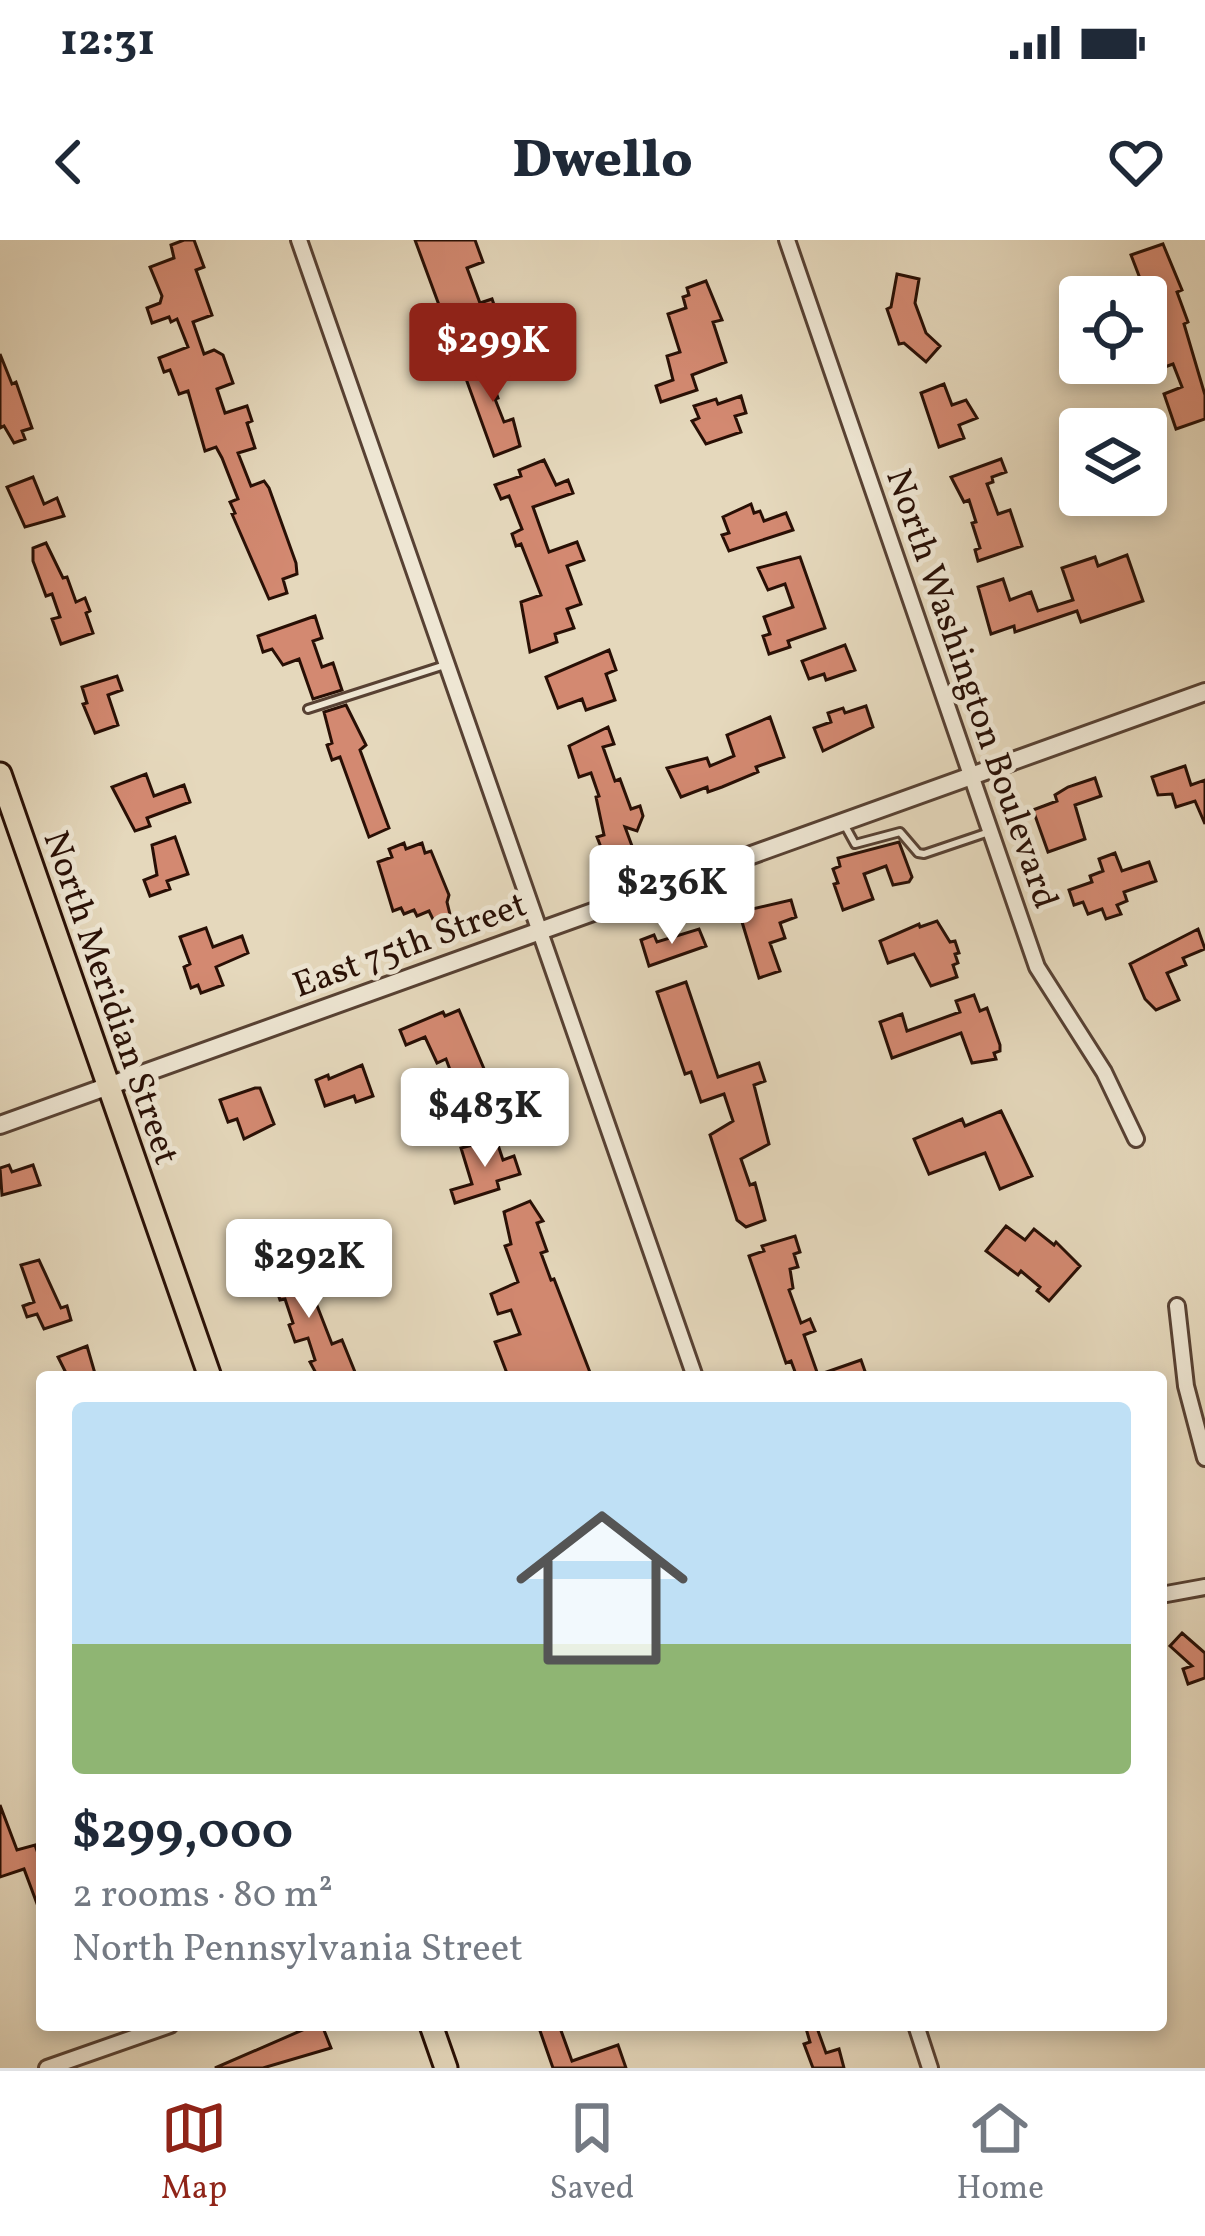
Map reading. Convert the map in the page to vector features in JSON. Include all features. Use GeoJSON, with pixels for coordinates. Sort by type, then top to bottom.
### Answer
{"type":"FeatureCollection","features":[{"type":"Feature","properties":{"kind":"main road","name":"North Meridian Street"},"geometry":{"type":"LineString","coordinates":[[0,774],[208,1371]]}},
{"type":"Feature","properties":{"kind":"main road"},"geometry":{"type":"LineString","coordinates":[[433,2031],[446,2068]]}},
{"type":"Feature","properties":{"kind":"street"},"geometry":{"type":"LineString","coordinates":[[298,240],[693,1371]]}},
{"type":"Feature","properties":{"kind":"street","name":"North Washington Boulevard"},"geometry":{"type":"LineString","coordinates":[[787,240],[1037,967],[1103,1072],[1136,1139]]}},
{"type":"Feature","properties":{"kind":"street","name":"East 75th Street"},"geometry":{"type":"LineString","coordinates":[[0,1125],[1205,692]]}},
{"type":"Feature","properties":{"kind":"street"},"geometry":{"type":"LineString","coordinates":[[1177,1306],[1186,1386],[1205,1458]]}},
{"type":"Feature","properties":{"kind":"street"},"geometry":{"type":"LineString","coordinates":[[1167,1594],[1205,1586]]}},
{"type":"Feature","properties":{"kind":"street"},"geometry":{"type":"LineString","coordinates":[[47,2068],[153,2031]]}},
{"type":"Feature","properties":{"kind":"street"},"geometry":{"type":"LineString","coordinates":[[918,2031],[930,2068]]}},
{"type":"Feature","properties":{"kind":"lane"},"geometry":{"type":"LineString","coordinates":[[308,709],[448,664]]}},
{"type":"Feature","properties":{"kind":"lane"},"geometry":{"type":"LineString","coordinates":[[843,821],[855,844],[899,832],[924,854],[992,831]]}},
{"type":"Feature","properties":{"kind":"building"},"geometry":{"type":"Polygon","coordinates":[[[194,240],[204,267],[196,270],[212,315],[193,322],[204,354],[214,350],[223,355],[233,383],[217,389],[225,413],[247,406],[252,421],[247,423],[255,448],[238,453],[251,486],[264,481],[269,488],[296,563],[297,574],[283,579],[287,593],[269,599],[232,514],[230,502],[238,499],[222,458],[216,447],[205,451],[188,391],[179,394],[170,370],[164,372],[159,358],[188,347],[177,319],[152,323],[147,308],[160,303],[162,296],[150,267],[174,258],[171,245],[194,240]]]}},
{"type":"Feature","properties":{"kind":"building"},"geometry":{"type":"Polygon","coordinates":[[[415,240],[475,240],[483,262],[467,268],[480,303],[492,299],[498,316],[477,323],[483,342],[456,351],[415,240]]]}},
{"type":"Feature","properties":{"kind":"building"},"geometry":{"type":"Polygon","coordinates":[[[1163,244],[1182,290],[1177,292],[1205,395],[1205,419],[1176,429],[1164,394],[1182,387],[1173,364],[1167,366],[1167,276],[1139,276],[1131,255],[1163,244]]]}},
{"type":"Feature","properties":{"kind":"building"},"geometry":{"type":"Polygon","coordinates":[[[897,274],[919,279],[915,303],[926,333],[940,346],[926,362],[904,343],[899,344],[887,309],[897,274]]]}},
{"type":"Feature","properties":{"kind":"building"},"geometry":{"type":"Polygon","coordinates":[[[706,281],[722,320],[713,322],[726,362],[692,375],[697,390],[661,402],[656,386],[673,380],[667,356],[680,352],[668,314],[686,308],[687,288],[706,281]]]}},
{"type":"Feature","properties":{"kind":"building"},"geometry":{"type":"Polygon","coordinates":[[[503,352],[513,367],[496,374],[495,399],[504,422],[513,419],[520,446],[494,456],[465,376],[487,368],[484,359],[503,352]]]}},
{"type":"Feature","properties":{"kind":"building"},"geometry":{"type":"Polygon","coordinates":[[[0,354],[32,428],[22,431],[25,439],[14,443],[4,426],[0,428],[0,354]]]}},
{"type":"Feature","properties":{"kind":"building"},"geometry":{"type":"Polygon","coordinates":[[[944,384],[952,405],[966,400],[977,418],[959,425],[964,438],[939,447],[921,393],[944,384]]]}},
{"type":"Feature","properties":{"kind":"building"},"geometry":{"type":"Polygon","coordinates":[[[741,396],[746,413],[735,416],[741,432],[706,444],[692,421],[699,418],[694,406],[741,396]]]}},
{"type":"Feature","properties":{"kind":"building"},"geometry":{"type":"Polygon","coordinates":[[[1001,459],[1006,472],[987,484],[998,514],[1010,510],[1022,546],[978,561],[975,550],[980,548],[969,500],[964,502],[951,477],[1001,459]]]}},
{"type":"Feature","properties":{"kind":"building"},"geometry":{"type":"Polygon","coordinates":[[[544,460],[556,485],[568,480],[573,493],[533,507],[549,552],[577,542],[584,560],[567,566],[581,604],[567,609],[574,628],[555,634],[557,642],[530,652],[521,602],[541,595],[521,544],[516,546],[512,534],[522,529],[509,496],[501,499],[495,485],[521,476],[519,470],[544,460]]]}},
{"type":"Feature","properties":{"kind":"building"},"geometry":{"type":"Polygon","coordinates":[[[33,477],[44,504],[57,498],[64,516],[25,527],[7,487],[33,477]]]}},
{"type":"Feature","properties":{"kind":"building"},"geometry":{"type":"Polygon","coordinates":[[[751,504],[764,521],[786,513],[793,530],[729,551],[722,535],[729,533],[723,517],[751,504]]]}},
{"type":"Feature","properties":{"kind":"building"},"geometry":{"type":"Polygon","coordinates":[[[46,543],[76,602],[85,598],[90,611],[86,613],[93,633],[61,644],[52,619],[60,617],[33,561],[33,548],[46,543]]]}},
{"type":"Feature","properties":{"kind":"building"},"geometry":{"type":"Polygon","coordinates":[[[1127,555],[1143,601],[1081,622],[1077,611],[1015,632],[1014,626],[991,634],[978,587],[1003,579],[1010,600],[1031,592],[1038,611],[1073,600],[1062,568],[1095,557],[1098,566],[1127,555]]]}},
{"type":"Feature","properties":{"kind":"building"},"geometry":{"type":"Polygon","coordinates":[[[800,557],[825,628],[788,641],[790,647],[769,654],[763,636],[770,634],[764,617],[793,607],[785,584],[768,590],[758,568],[800,557]]]}},
{"type":"Feature","properties":{"kind":"building"},"geometry":{"type":"Polygon","coordinates":[[[315,616],[322,638],[313,641],[322,667],[333,663],[342,690],[313,699],[299,659],[283,665],[272,649],[263,652],[258,636],[315,616]]]}},
{"type":"Feature","properties":{"kind":"building"},"geometry":{"type":"Polygon","coordinates":[[[845,645],[855,670],[826,680],[824,674],[809,679],[802,661],[845,645]]]}},
{"type":"Feature","properties":{"kind":"building"},"geometry":{"type":"Polygon","coordinates":[[[609,650],[616,670],[606,674],[615,700],[586,710],[582,699],[558,708],[546,677],[609,650]]]}},
{"type":"Feature","properties":{"kind":"building"},"geometry":{"type":"Polygon","coordinates":[[[117,676],[122,690],[108,695],[118,725],[95,733],[83,704],[87,703],[82,687],[117,676]]]}},
{"type":"Feature","properties":{"kind":"building"},"geometry":{"type":"Polygon","coordinates":[[[346,705],[366,745],[360,750],[389,828],[369,837],[340,757],[332,760],[327,745],[332,743],[324,712],[346,705]]]}},
{"type":"Feature","properties":{"kind":"building"},"geometry":{"type":"Polygon","coordinates":[[[866,706],[873,727],[823,751],[814,728],[831,722],[828,713],[866,706]]]}},
{"type":"Feature","properties":{"kind":"building"},"geometry":{"type":"Polygon","coordinates":[[[770,717],[784,757],[722,787],[681,797],[667,768],[707,758],[710,766],[734,756],[727,735],[770,717]]]}},
{"type":"Feature","properties":{"kind":"building"},"geometry":{"type":"Polygon","coordinates":[[[608,727],[614,744],[603,747],[615,781],[620,779],[631,809],[640,806],[643,816],[637,831],[625,827],[632,846],[604,855],[597,837],[604,835],[599,796],[591,773],[579,777],[569,746],[608,727]]]}},
{"type":"Feature","properties":{"kind":"building"},"geometry":{"type":"Polygon","coordinates":[[[1185,766],[1191,785],[1205,780],[1205,824],[1195,801],[1176,807],[1172,794],[1158,795],[1152,777],[1185,766]]]}},
{"type":"Feature","properties":{"kind":"building"},"geometry":{"type":"Polygon","coordinates":[[[146,774],[154,796],[184,785],[190,802],[147,818],[150,826],[135,831],[112,787],[146,774]]]}},
{"type":"Feature","properties":{"kind":"building"},"geometry":{"type":"Polygon","coordinates":[[[1095,778],[1101,796],[1075,805],[1085,839],[1048,852],[1033,810],[1057,801],[1055,795],[1068,787],[1095,778]]]}},
{"type":"Feature","properties":{"kind":"building"},"geometry":{"type":"Polygon","coordinates":[[[175,837],[188,874],[167,881],[170,889],[150,896],[144,880],[157,875],[152,845],[175,837]]]}},
{"type":"Feature","properties":{"kind":"building"},"geometry":{"type":"Polygon","coordinates":[[[899,842],[912,877],[909,882],[893,885],[886,866],[864,874],[873,899],[843,910],[834,884],[838,883],[833,869],[840,866],[838,858],[899,842]]]}},
{"type":"Feature","properties":{"kind":"building"},"geometry":{"type":"Polygon","coordinates":[[[404,843],[406,849],[422,843],[425,853],[431,851],[449,895],[453,927],[439,932],[429,911],[417,916],[414,910],[393,911],[378,862],[392,857],[389,849],[404,843]]]}},
{"type":"Feature","properties":{"kind":"building"},"geometry":{"type":"Polygon","coordinates":[[[1115,853],[1122,871],[1149,862],[1156,881],[1124,892],[1127,901],[1117,905],[1121,914],[1106,919],[1102,909],[1088,914],[1083,902],[1074,905],[1069,890],[1092,882],[1090,876],[1103,871],[1099,859],[1115,853]]]}},
{"type":"Feature","properties":{"kind":"building"},"geometry":{"type":"Polygon","coordinates":[[[791,900],[796,917],[780,923],[785,938],[770,943],[780,971],[759,978],[739,912],[791,900]]]}},
{"type":"Feature","properties":{"kind":"building"},"geometry":{"type":"Polygon","coordinates":[[[937,921],[950,942],[955,941],[957,977],[931,986],[914,954],[888,963],[880,941],[937,921]]]}},
{"type":"Feature","properties":{"kind":"building"},"geometry":{"type":"Polygon","coordinates":[[[206,928],[213,947],[242,936],[248,953],[216,967],[223,985],[201,993],[198,985],[191,988],[184,967],[190,964],[180,937],[206,928]]]}},
{"type":"Feature","properties":{"kind":"building"},"geometry":{"type":"Polygon","coordinates":[[[699,929],[706,946],[649,966],[641,940],[654,935],[657,942],[699,929]]]}},
{"type":"Feature","properties":{"kind":"building"},"geometry":{"type":"Polygon","coordinates":[[[1198,929],[1205,949],[1183,958],[1186,965],[1167,973],[1179,1000],[1156,1010],[1145,999],[1130,964],[1198,929]]]}},
{"type":"Feature","properties":{"kind":"building"},"geometry":{"type":"Polygon","coordinates":[[[686,982],[718,1077],[759,1063],[765,1081],[754,1085],[769,1144],[741,1159],[750,1185],[755,1183],[765,1220],[746,1227],[737,1220],[710,1135],[733,1121],[724,1094],[701,1102],[691,1072],[685,1074],[657,992],[686,982]]]}},
{"type":"Feature","properties":{"kind":"building"},"geometry":{"type":"Polygon","coordinates":[[[974,995],[980,1011],[987,1008],[1000,1045],[996,1059],[972,1063],[961,1033],[892,1058],[880,1022],[902,1014],[907,1031],[960,1012],[956,1001],[974,995]]]}},
{"type":"Feature","properties":{"kind":"building"},"geometry":{"type":"Polygon","coordinates":[[[459,1010],[496,1097],[490,1100],[494,1109],[446,1128],[430,1092],[455,1083],[446,1059],[437,1063],[425,1037],[406,1045],[400,1030],[459,1010]]]}},
{"type":"Feature","properties":{"kind":"building"},"geometry":{"type":"Polygon","coordinates":[[[362,1065],[373,1096],[356,1102],[354,1096],[325,1106],[316,1080],[362,1065]]]}},
{"type":"Feature","properties":{"kind":"building"},"geometry":{"type":"Polygon","coordinates":[[[260,1088],[274,1124],[244,1139],[237,1119],[228,1122],[220,1100],[260,1088]]]}},
{"type":"Feature","properties":{"kind":"building"},"geometry":{"type":"Polygon","coordinates":[[[1001,1111],[1032,1176],[1000,1189],[985,1153],[929,1174],[914,1139],[962,1119],[965,1126],[1001,1111]]]}},
{"type":"Feature","properties":{"kind":"building"},"geometry":{"type":"Polygon","coordinates":[[[496,1139],[503,1160],[514,1156],[520,1174],[497,1181],[499,1189],[455,1203],[451,1190],[472,1184],[461,1148],[496,1139]]]}},
{"type":"Feature","properties":{"kind":"building"},"geometry":{"type":"Polygon","coordinates":[[[9,1165],[12,1172],[33,1165],[40,1185],[2,1195],[0,1168],[9,1165]]]}},
{"type":"Feature","properties":{"kind":"building"},"geometry":{"type":"Polygon","coordinates":[[[530,1201],[543,1221],[537,1223],[547,1251],[541,1253],[589,1371],[506,1371],[495,1342],[520,1334],[511,1310],[498,1314],[491,1294],[518,1282],[505,1246],[511,1244],[504,1212],[530,1201]]]}},
{"type":"Feature","properties":{"kind":"building"},"geometry":{"type":"Polygon","coordinates":[[[1006,1226],[1025,1240],[1034,1229],[1054,1245],[1056,1242],[1080,1266],[1049,1301],[1021,1271],[1018,1275],[986,1251],[1006,1226]]]}},
{"type":"Feature","properties":{"kind":"building"},"geometry":{"type":"Polygon","coordinates":[[[795,1236],[800,1252],[794,1254],[798,1267],[790,1269],[793,1288],[789,1290],[801,1323],[810,1319],[815,1331],[804,1335],[817,1371],[795,1371],[791,1361],[786,1363],[749,1256],[764,1251],[762,1246],[795,1236]]]}},
{"type":"Feature","properties":{"kind":"building"},"geometry":{"type":"Polygon","coordinates":[[[281,1246],[295,1289],[309,1285],[332,1344],[342,1340],[355,1371],[315,1371],[308,1338],[295,1342],[285,1299],[280,1300],[264,1252],[281,1246]]]}},
{"type":"Feature","properties":{"kind":"building"},"geometry":{"type":"Polygon","coordinates":[[[39,1260],[71,1320],[44,1329],[37,1314],[27,1317],[23,1306],[34,1302],[21,1265],[39,1260]]]}},
{"type":"Feature","properties":{"kind":"building"},"geometry":{"type":"Polygon","coordinates":[[[87,1346],[94,1371],[65,1371],[58,1357],[87,1346]]]}},
{"type":"Feature","properties":{"kind":"building"},"geometry":{"type":"Polygon","coordinates":[[[861,1360],[865,1371],[829,1371],[861,1360]]]}},
{"type":"Feature","properties":{"kind":"building"},"geometry":{"type":"Polygon","coordinates":[[[1182,1633],[1205,1653],[1205,1678],[1188,1684],[1183,1669],[1192,1666],[1170,1646],[1182,1633]]]}},
{"type":"Feature","properties":{"kind":"building"},"geometry":{"type":"Polygon","coordinates":[[[0,1805],[17,1850],[35,1845],[36,1901],[24,1869],[0,1877],[0,1805]]]}},
{"type":"Feature","properties":{"kind":"building"},"geometry":{"type":"Polygon","coordinates":[[[300,2031],[324,2031],[331,2048],[263,2068],[215,2068],[300,2031]]]}},
{"type":"Feature","properties":{"kind":"building"},"geometry":{"type":"Polygon","coordinates":[[[540,2031],[561,2031],[572,2061],[618,2045],[626,2068],[553,2068],[540,2031]]]}},
{"type":"Feature","properties":{"kind":"building"},"geometry":{"type":"Polygon","coordinates":[[[807,2031],[818,2031],[826,2053],[839,2049],[844,2068],[813,2068],[804,2044],[810,2042],[807,2031]]]}}]}
